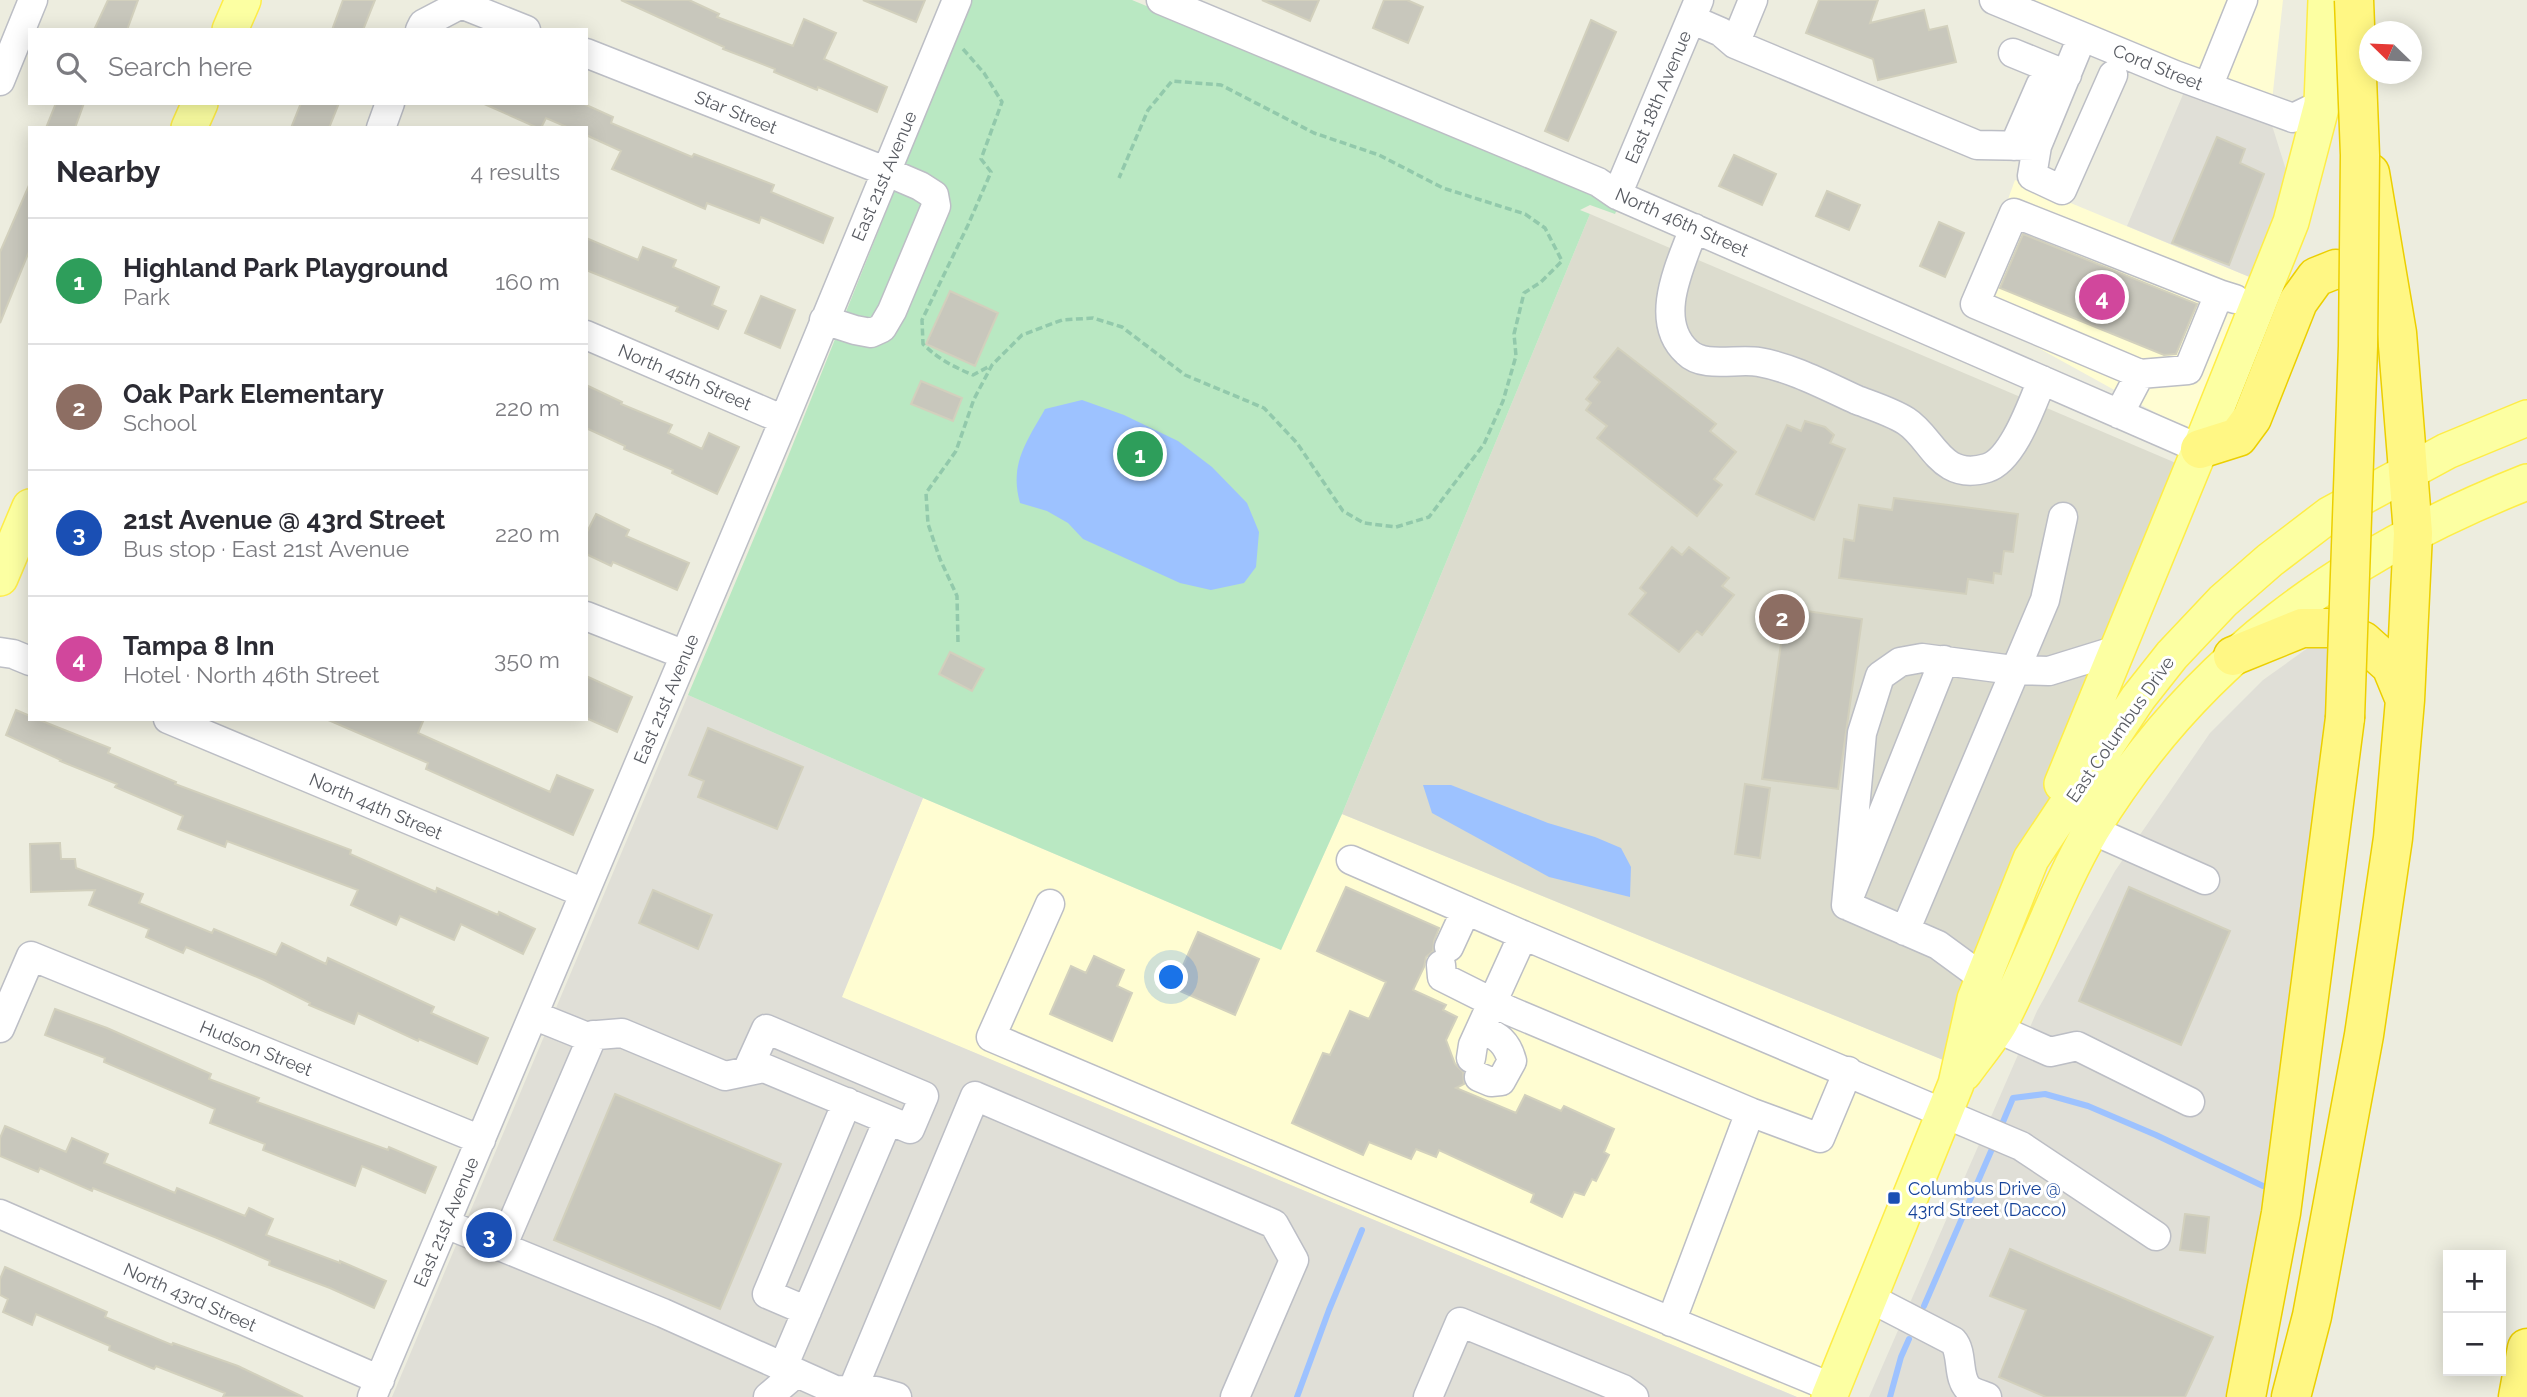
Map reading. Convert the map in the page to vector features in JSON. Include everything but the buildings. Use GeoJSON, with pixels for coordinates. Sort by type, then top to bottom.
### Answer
{"type":"FeatureCollection","features":[{"type":"Feature","properties":{"kind":"highway"},"geometry":{"type":"LineString","coordinates":[[2291,1397],[2312,1316],[2364,1035],[2393,838],[2405,699],[2413,533],[2396,333],[2360,114],[2338,0]]}},
{"type":"Feature","properties":{"kind":"highway"},"geometry":{"type":"LineString","coordinates":[[2246,1397],[2283,1200],[2345,718],[2358,319],[2360,155],[2354,0]]}},
{"type":"Feature","properties":{"kind":"highway"},"geometry":{"type":"LineString","coordinates":[[2200,449],[2238,437],[2252,418],[2298,302],[2316,277],[2336,269],[2362,274],[2383,299],[2396,333]]}},
{"type":"Feature","properties":{"kind":"highway"},"geometry":{"type":"LineString","coordinates":[[2233,656],[2301,628],[2333,628],[2363,641],[2392,666],[2405,699]]}},
{"type":"Feature","properties":{"kind":"highway"},"geometry":{"type":"LineString","coordinates":[[2518,1397],[2527,1348]]}},
{"type":"Feature","properties":{"kind":"main road"},"geometry":{"type":"LineString","coordinates":[[231,28],[243,0]]}},
{"type":"Feature","properties":{"kind":"main road"},"geometry":{"type":"LineString","coordinates":[[2031,859],[2291,222],[2322,104],[2326,0]]}},
{"type":"Feature","properties":{"kind":"main road"},"geometry":{"type":"LineString","coordinates":[[190,126],[199,105]]}},
{"type":"Feature","properties":{"kind":"main road","name":"East Columbus Drive"},"geometry":{"type":"LineString","coordinates":[[1984,1023],[1983,978],[2031,859],[2138,698],[2172,655],[2222,601],[2329,515],[2447,451],[2527,418]]}},
{"type":"Feature","properties":{"kind":"main road","name":"East Columbus Drive"},"geometry":{"type":"LineString","coordinates":[[1831,1393],[1950,1098],[1984,1023],[2092,830],[2126,778],[2170,720],[2233,656],[2297,604],[2355,565],[2413,533],[2527,482]]}},
{"type":"Feature","properties":{"kind":"main road"},"geometry":{"type":"LineString","coordinates":[[0,578],[28,512]]}},
{"type":"Feature","properties":{"kind":"street"},"geometry":{"type":"LineString","coordinates":[[0,81],[33,0]]}},
{"type":"Feature","properties":{"kind":"street","name":"East 21st Avenue"},"geometry":{"type":"LineString","coordinates":[[376,1389],[784,420],[957,0]]}},
{"type":"Feature","properties":{"kind":"street","name":"North 46th Street"},"geometry":{"type":"LineString","coordinates":[[1161,0],[1598,182],[1617,195],[2200,449]]}},
{"type":"Feature","properties":{"kind":"street"},"geometry":{"type":"LineString","coordinates":[[1735,44],[1753,0]]}},
{"type":"Feature","properties":{"kind":"street","name":"Cord Street"},"geometry":{"type":"LineString","coordinates":[[1994,0],[2208,88],[2293,118],[2322,104]]}},
{"type":"Feature","properties":{"kind":"street"},"geometry":{"type":"LineString","coordinates":[[2208,88],[2244,0]]}},
{"type":"Feature","properties":{"kind":"street"},"geometry":{"type":"LineString","coordinates":[[421,28],[423,24],[461,4],[521,28]]}},
{"type":"Feature","properties":{"kind":"street"},"geometry":{"type":"LineString","coordinates":[[1695,10],[1735,44],[1977,145],[2026,146]]}},
{"type":"Feature","properties":{"kind":"street","name":"East 18th Avenue"},"geometry":{"type":"LineString","coordinates":[[1617,195],[1695,10]]}},
{"type":"Feature","properties":{"kind":"street"},"geometry":{"type":"LineString","coordinates":[[2082,37],[2054,80],[2026,146],[2032,176],[2062,190],[2113,75]]}},
{"type":"Feature","properties":{"kind":"street"},"geometry":{"type":"LineString","coordinates":[[2013,53],[2054,80]]}},
{"type":"Feature","properties":{"kind":"street","name":"Star Street"},"geometry":{"type":"LineString","coordinates":[[588,54],[885,171],[934,195],[936,206],[892,311],[882,328],[871,333],[824,320]]}},
{"type":"Feature","properties":{"kind":"street"},"geometry":{"type":"LineString","coordinates":[[381,126],[389,105]]}},
{"type":"Feature","properties":{"kind":"street"},"geometry":{"type":"LineString","coordinates":[[2219,294],[2188,370],[2140,374],[1975,304],[2014,213],[2257,307]]}},
{"type":"Feature","properties":{"kind":"street"},"geometry":{"type":"LineString","coordinates":[[1694,228],[1674,285],[1670,309],[1672,331],[1688,354],[1714,362],[1760,362],[1798,374],[1907,421],[1932,451],[1948,464],[1962,470],[1989,467],[2007,451],[2042,380]]}},
{"type":"Feature","properties":{"kind":"street","name":"North 45th Street"},"geometry":{"type":"LineString","coordinates":[[588,336],[784,420]]}},
{"type":"Feature","properties":{"kind":"street"},"geometry":{"type":"LineString","coordinates":[[2119,414],[2140,374]]}},
{"type":"Feature","properties":{"kind":"street"},"geometry":{"type":"LineString","coordinates":[[1905,931],[2045,600],[2063,517]]}},
{"type":"Feature","properties":{"kind":"street"},"geometry":{"type":"LineString","coordinates":[[588,617],[685,655]]}},
{"type":"Feature","properties":{"kind":"street"},"geometry":{"type":"LineString","coordinates":[[1846,905],[1862,733],[1880,676],[1900,662],[1922,658],[2014,670],[2049,671],[2117,650]]}},
{"type":"Feature","properties":{"kind":"street"},"geometry":{"type":"LineString","coordinates":[[0,652],[28,660]]}},
{"type":"Feature","properties":{"kind":"street"},"geometry":{"type":"LineString","coordinates":[[1846,905],[1944,660]]}},
{"type":"Feature","properties":{"kind":"street","name":"North 44th Street"},"geometry":{"type":"LineString","coordinates":[[173,721],[584,893]]}},
{"type":"Feature","properties":{"kind":"street"},"geometry":{"type":"LineString","coordinates":[[2092,830],[2205,880]]}},
{"type":"Feature","properties":{"kind":"street"},"geometry":{"type":"LineString","coordinates":[[1351,860],[1848,1072],[1950,1098],[1984,1131],[2021,1146],[2157,1236]]}},
{"type":"Feature","properties":{"kind":"street"},"geometry":{"type":"LineString","coordinates":[[1050,904],[991,1037],[1335,1184],[1671,1322],[1831,1393]]}},
{"type":"Feature","properties":{"kind":"street"},"geometry":{"type":"LineString","coordinates":[[1846,905],[1938,945],[1983,978]]}},
{"type":"Feature","properties":{"kind":"street"},"geometry":{"type":"LineString","coordinates":[[1466,910],[1446,956],[1441,977],[1493,1003],[1750,1112],[1820,1138],[1848,1072]]}},
{"type":"Feature","properties":{"kind":"street"},"geometry":{"type":"LineString","coordinates":[[1481,1029],[1499,1037],[1509,1050],[1512,1061],[1502,1081],[1491,1082],[1475,1067],[1473,1045],[1522,935]]}},
{"type":"Feature","properties":{"kind":"street","name":"Hudson Street"},"geometry":{"type":"LineString","coordinates":[[0,1028],[31,956],[481,1140]]}},
{"type":"Feature","properties":{"kind":"street"},"geometry":{"type":"LineString","coordinates":[[533,1015],[585,1036],[622,1033],[726,1076],[765,1068],[910,1129],[924,1096],[766,1029],[747,1071]]}},
{"type":"Feature","properties":{"kind":"street"},"geometry":{"type":"LineString","coordinates":[[1984,1023],[2050,1052],[2077,1046],[2190,1102]]}},
{"type":"Feature","properties":{"kind":"street"},"geometry":{"type":"LineString","coordinates":[[502,1247],[593,1035]]}},
{"type":"Feature","properties":{"kind":"street"},"geometry":{"type":"LineString","coordinates":[[852,1391],[975,1096],[1274,1224],[1294,1261],[1235,1397]]}},
{"type":"Feature","properties":{"kind":"street"},"geometry":{"type":"LineString","coordinates":[[807,1311],[767,1294],[847,1102]]}},
{"type":"Feature","properties":{"kind":"street"},"geometry":{"type":"LineString","coordinates":[[1671,1322],[1750,1112]]}},
{"type":"Feature","properties":{"kind":"street"},"geometry":{"type":"LineString","coordinates":[[768,1397],[790,1370],[807,1311],[888,1119]]}},
{"type":"Feature","properties":{"kind":"street","name":"North 43rd Street"},"geometry":{"type":"LineString","coordinates":[[0,1214],[376,1389]]}},
{"type":"Feature","properties":{"kind":"street"},"geometry":{"type":"LineString","coordinates":[[446,1224],[663,1312],[835,1390],[876,1391],[897,1397]]}},
{"type":"Feature","properties":{"kind":"street"},"geometry":{"type":"LineString","coordinates":[[1868,1297],[1953,1341],[1958,1346],[1964,1381],[1969,1389],[1987,1397]]}},
{"type":"Feature","properties":{"kind":"street"},"geometry":{"type":"LineString","coordinates":[[1428,1397],[1460,1322],[1623,1389],[1634,1397]]}},
{"type":"Feature","properties":{"kind":"path"},"geometry":{"type":"LineString","coordinates":[[943,34],[965,50],[984,73],[1002,102],[981,159],[991,172],[922,320],[923,344],[942,360],[973,375],[992,365],[1023,335],[1062,320],[1093,318],[1122,327],[1185,375],[1264,408],[1297,443],[1343,511],[1364,523],[1396,527],[1429,517],[1484,444],[1503,401],[1516,356],[1514,334],[1524,293],[1541,282],[1562,261],[1545,228],[1525,214],[1443,188],[1379,155],[1314,133],[1221,85],[1172,81],[1148,110],[1119,178]]}},
{"type":"Feature","properties":{"kind":"path"},"geometry":{"type":"LineString","coordinates":[[958,642],[957,596],[928,524],[926,493],[956,451],[974,400],[992,365]]}},
{"type":"Feature","properties":{"kind":"shaded area"},"geometry":{"type":"Polygon","coordinates":[[[1998,0],[2283,0],[2270,119],[1998,0]]]}},
{"type":"Feature","properties":{"kind":"shaded area"},"geometry":{"type":"Polygon","coordinates":[[[2187,85],[2270,119],[2292,189],[2264,283],[2127,226],[2187,85]]]}},
{"type":"Feature","properties":{"kind":"shaded area"},"geometry":{"type":"Polygon","coordinates":[[[2015,180],[2264,283],[2214,445],[1968,309],[2015,180]]]}},
{"type":"Feature","properties":{"kind":"shaded area"},"geometry":{"type":"Polygon","coordinates":[[[1590,214],[2190,469],[1953,1064],[1342,814],[1590,214]]]}},
{"type":"Feature","properties":{"kind":"shaded area"},"geometry":{"type":"Polygon","coordinates":[[[2319,640],[2345,651],[2244,1397],[1869,1397],[2037,1011],[2115,871],[2210,733],[2263,680],[2319,640]]]}},
{"type":"Feature","properties":{"kind":"shaded area"},"geometry":{"type":"Polygon","coordinates":[[[688,695],[923,798],[842,997],[1797,1397],[392,1397],[688,695]]]}},
{"type":"Feature","properties":{"kind":"shaded area"},"geometry":{"type":"Polygon","coordinates":[[[923,798],[1281,950],[1342,814],[1953,1064],[1816,1397],[1797,1397],[841,997],[923,798]]]}},
{"type":"Feature","properties":{"kind":"green space"},"geometry":{"type":"Polygon","coordinates":[[[971,0],[1132,0],[1593,192],[1618,207],[1615,214],[1590,205],[1580,210],[1590,214],[1342,814],[1281,950],[688,695],[783,469],[971,0]]]}},
{"type":"Feature","properties":{"kind":"water"},"geometry":{"type":"Polygon","coordinates":[[[1082,400],[1124,415],[1178,441],[1212,467],[1247,503],[1259,532],[1256,567],[1244,583],[1211,590],[1180,583],[1083,539],[1068,523],[1047,511],[1020,503],[1017,489],[1018,465],[1026,443],[1045,409],[1082,400]]]}},
{"type":"Feature","properties":{"kind":"water"},"geometry":{"type":"Polygon","coordinates":[[[1423,785],[1451,785],[1621,848],[1631,867],[1630,897],[1549,877],[1432,813],[1423,785]]]}},
{"type":"Feature","properties":{"kind":"waterway"},"geometry":{"type":"LineString","coordinates":[[2000,1129],[2013,1098],[2045,1094],[2088,1106],[2263,1186]]}},
{"type":"Feature","properties":{"kind":"waterway"},"geometry":{"type":"LineString","coordinates":[[1924,1306],[1995,1142]]}},
{"type":"Feature","properties":{"kind":"waterway"},"geometry":{"type":"LineString","coordinates":[[1297,1397],[1362,1230]]}},
{"type":"Feature","properties":{"kind":"waterway"},"geometry":{"type":"LineString","coordinates":[[1890,1397],[1909,1339]]}},
{"type":"Feature","properties":{"kind":"place","name":"Tampa 8 Inn"},"geometry":{"type":"Point","coordinates":[2102,297]}},
{"type":"Feature","properties":{"kind":"place","name":"Highland Park Playground"},"geometry":{"type":"Point","coordinates":[1140,454]}},
{"type":"Feature","properties":{"kind":"place","name":"Oak Park Elementary"},"geometry":{"type":"Point","coordinates":[1782,617]}},
{"type":"Feature","properties":{"kind":"place","name":"Columbus Drive @ 43rd Street (Dacco)"},"geometry":{"type":"Point","coordinates":[1894,1198]}},
{"type":"Feature","properties":{"kind":"place","name":"21st Avenue @ 43rd Street"},"geometry":{"type":"Point","coordinates":[489,1235]}}]}
